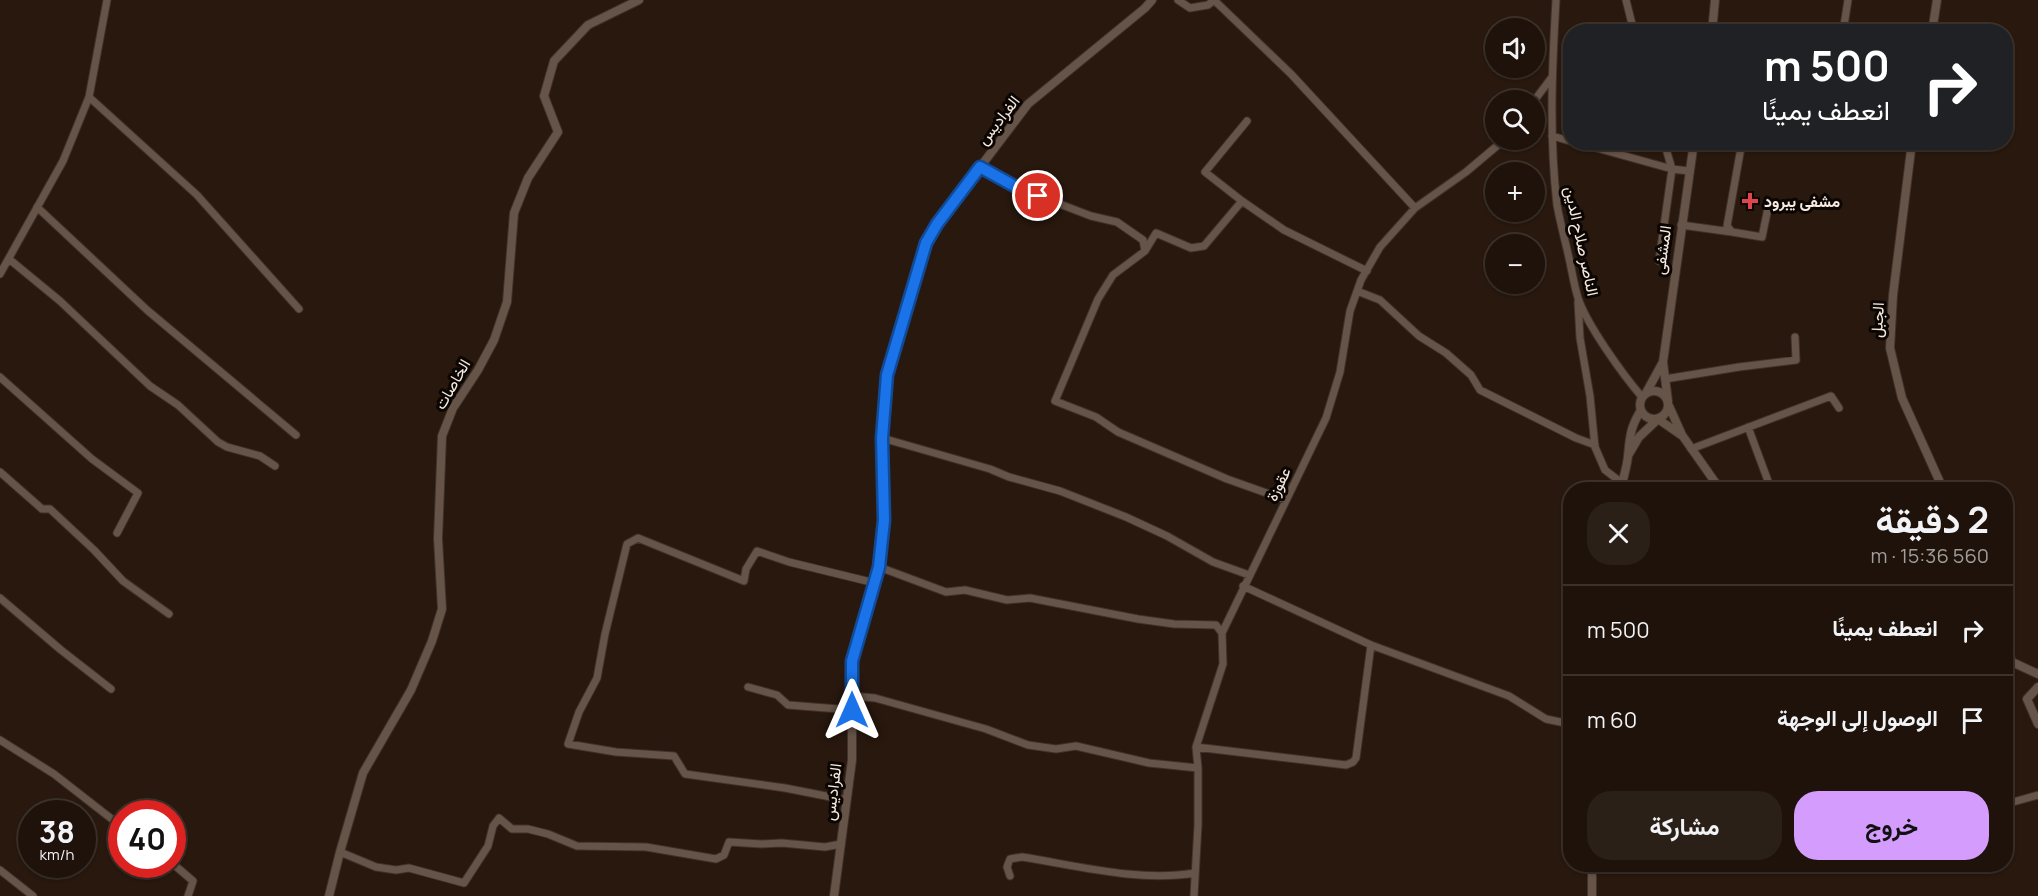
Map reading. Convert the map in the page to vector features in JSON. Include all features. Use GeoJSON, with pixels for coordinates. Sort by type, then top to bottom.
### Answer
{"type":"FeatureCollection","features":[{"type":"Feature","properties":{"kind":"street"},"geometry":{"type":"LineString","coordinates":[[0,274],[63,161],[88,97],[107,0]]}},
{"type":"Feature","properties":{"kind":"street","name":"الخاصات"},"geometry":{"type":"LineString","coordinates":[[329,896],[363,773],[411,690],[432,641],[442,609],[438,539],[442,436],[453,408],[494,340],[507,302],[514,213],[528,178],[558,132],[544,96],[554,61],[588,25],[639,0]]}},
{"type":"Feature","properties":{"kind":"street","name":"الفراديس"},"geometry":{"type":"LineString","coordinates":[[834,896],[852,760],[852,661],[879,567],[884,520],[882,438],[887,375],[926,243],[937,224],[1028,104],[1152,0]]}},
{"type":"Feature","properties":{"kind":"street"},"geometry":{"type":"LineString","coordinates":[[1178,0],[1190,8],[1208,5],[1214,0],[1310,94],[1415,208]]}},
{"type":"Feature","properties":{"kind":"street","name":"الناصر صلاح الدين"},"geometry":{"type":"LineString","coordinates":[[1556,0],[1552,136],[1558,206],[1578,299],[1602,342],[1631,384],[1644,395]]}},
{"type":"Feature","properties":{"kind":"street"},"geometry":{"type":"LineString","coordinates":[[1626,0],[1632,24]]}},
{"type":"Feature","properties":{"kind":"street"},"geometry":{"type":"LineString","coordinates":[[1713,24],[1716,0]]}},
{"type":"Feature","properties":{"kind":"street"},"geometry":{"type":"LineString","coordinates":[[1844,24],[1848,0]]}},
{"type":"Feature","properties":{"kind":"street"},"geometry":{"type":"LineString","coordinates":[[1933,24],[1937,0]]}},
{"type":"Feature","properties":{"kind":"street"},"geometry":{"type":"LineString","coordinates":[[1542,90],[1552,77]]}},
{"type":"Feature","properties":{"kind":"street"},"geometry":{"type":"LineString","coordinates":[[88,97],[197,195],[299,309]]}},
{"type":"Feature","properties":{"kind":"street"},"geometry":{"type":"LineString","coordinates":[[1247,121],[1205,172],[1284,230],[1367,271]]}},
{"type":"Feature","properties":{"kind":"street"},"geometry":{"type":"LineString","coordinates":[[1552,136],[1563,139]]}},
{"type":"Feature","properties":{"kind":"street","name":"عقوزة"},"geometry":{"type":"LineString","coordinates":[[1194,896],[1198,825],[1196,747],[1223,664],[1222,633],[1326,417],[1340,372],[1350,311],[1357,291],[1380,247],[1415,208],[1466,172],[1492,150]]}},
{"type":"Feature","properties":{"kind":"street"},"geometry":{"type":"LineString","coordinates":[[1602,150],[1672,169],[1689,171]]}},
{"type":"Feature","properties":{"kind":"street"},"geometry":{"type":"LineString","coordinates":[[1659,261],[1672,169],[1666,150]]}},
{"type":"Feature","properties":{"kind":"street","name":"المشفى"},"geometry":{"type":"LineString","coordinates":[[1663,362],[1693,150]]}},
{"type":"Feature","properties":{"kind":"street"},"geometry":{"type":"LineString","coordinates":[[1732,232],[1727,226],[1741,150]]}},
{"type":"Feature","properties":{"kind":"street","name":"الجبل"},"geometry":{"type":"LineString","coordinates":[[1911,150],[1893,295],[1890,348],[1902,398],[1940,482]]}},
{"type":"Feature","properties":{"kind":"street"},"geometry":{"type":"LineString","coordinates":[[980,167],[1018,188],[1091,216],[1117,222],[1143,240],[1145,251]]}},
{"type":"Feature","properties":{"kind":"street"},"geometry":{"type":"LineString","coordinates":[[1242,201],[1204,246],[1191,248],[1156,233],[1145,251],[1113,275],[1098,298],[1055,401],[1096,417],[1118,432],[1217,475],[1286,500]]}},
{"type":"Feature","properties":{"kind":"street"},"geometry":{"type":"LineString","coordinates":[[37,207],[147,310],[296,435]]}},
{"type":"Feature","properties":{"kind":"street"},"geometry":{"type":"LineString","coordinates":[[1681,225],[1762,237],[1768,207]]}},
{"type":"Feature","properties":{"kind":"street"},"geometry":{"type":"LineString","coordinates":[[9,259],[60,301],[150,386],[178,405],[218,442],[227,447],[260,456],[275,466]]}},
{"type":"Feature","properties":{"kind":"street"},"geometry":{"type":"LineString","coordinates":[[1357,291],[1380,300],[1419,336],[1446,353],[1471,375],[1480,390],[1576,438],[1595,445]]}},
{"type":"Feature","properties":{"kind":"street"},"geometry":{"type":"LineString","coordinates":[[1578,299],[1580,338],[1590,396],[1595,445],[1605,470],[1618,482]]}},
{"type":"Feature","properties":{"kind":"street"},"geometry":{"type":"LineString","coordinates":[[1665,379],[1796,360],[1795,337]]}},
{"type":"Feature","properties":{"kind":"street"},"geometry":{"type":"LineString","coordinates":[[1628,456],[1639,437],[1666,412],[1668,403],[1663,362]]}},
{"type":"Feature","properties":{"kind":"street"},"geometry":{"type":"LineString","coordinates":[[1663,362],[1644,395],[1640,405],[1641,410],[1646,417],[1658,419],[1682,435]]}},
{"type":"Feature","properties":{"kind":"street"},"geometry":{"type":"LineString","coordinates":[[0,377],[92,459],[138,494],[117,533]]}},
{"type":"Feature","properties":{"kind":"street"},"geometry":{"type":"LineString","coordinates":[[1644,395],[1659,391],[1665,395],[1682,435],[1715,482]]}},
{"type":"Feature","properties":{"kind":"street"},"geometry":{"type":"LineString","coordinates":[[1691,448],[1831,396],[1839,408]]}},
{"type":"Feature","properties":{"kind":"street"},"geometry":{"type":"LineString","coordinates":[[1623,482],[1628,456],[1628,439],[1633,423],[1641,410]]}},
{"type":"Feature","properties":{"kind":"street"},"geometry":{"type":"LineString","coordinates":[[1748,427],[1768,482]]}},
{"type":"Feature","properties":{"kind":"street"},"geometry":{"type":"LineString","coordinates":[[882,438],[1060,491],[1126,517],[1167,536],[1213,562],[1249,575]]}},
{"type":"Feature","properties":{"kind":"street"},"geometry":{"type":"LineString","coordinates":[[0,472],[42,509],[50,509],[123,581],[169,614]]}},
{"type":"Feature","properties":{"kind":"street"},"geometry":{"type":"LineString","coordinates":[[846,800],[785,788],[685,774],[674,756],[616,752],[568,744],[579,712],[597,678],[604,634],[627,544],[638,538],[744,581],[746,569],[757,550],[789,562],[875,583]]}},
{"type":"Feature","properties":{"kind":"street"},"geometry":{"type":"LineString","coordinates":[[879,567],[946,592],[965,590],[1007,600],[1030,598],[1138,619],[1174,624],[1216,625],[1222,633]]}},
{"type":"Feature","properties":{"kind":"street"},"geometry":{"type":"LineString","coordinates":[[1243,586],[1371,645],[1509,696],[1546,719],[1563,723]]}},
{"type":"Feature","properties":{"kind":"street"},"geometry":{"type":"LineString","coordinates":[[0,598],[111,689]]}},
{"type":"Feature","properties":{"kind":"street"},"geometry":{"type":"LineString","coordinates":[[1196,747],[1346,765],[1353,762],[1356,758],[1371,645]]}},
{"type":"Feature","properties":{"kind":"street"},"geometry":{"type":"LineString","coordinates":[[2013,662],[2038,674]]}},
{"type":"Feature","properties":{"kind":"street"},"geometry":{"type":"LineString","coordinates":[[748,687],[777,695],[788,705],[852,710]]}},
{"type":"Feature","properties":{"kind":"street"},"geometry":{"type":"LineString","coordinates":[[2038,687],[2027,699],[2038,724]]}},
{"type":"Feature","properties":{"kind":"street"},"geometry":{"type":"LineString","coordinates":[[852,696],[875,698],[987,729],[1010,736],[1028,745],[1056,749],[1076,746],[1149,763],[1198,768]]}},
{"type":"Feature","properties":{"kind":"street"},"geometry":{"type":"LineString","coordinates":[[0,740],[54,774],[108,816]]}},
{"type":"Feature","properties":{"kind":"street"},"geometry":{"type":"LineString","coordinates":[[2013,802],[2038,795]]}},
{"type":"Feature","properties":{"kind":"street"},"geometry":{"type":"LineString","coordinates":[[340,852],[376,867],[396,870],[409,868],[464,883],[488,846],[493,826],[499,818],[512,829],[528,829],[548,834],[577,846],[646,847],[716,859],[724,855],[729,842],[825,847],[841,844]]}},
{"type":"Feature","properties":{"kind":"street"},"geometry":{"type":"LineString","coordinates":[[1010,876],[1007,867],[1010,859],[1022,857],[1101,871],[1176,876],[1195,873]]}},
{"type":"Feature","properties":{"kind":"street"},"geometry":{"type":"LineString","coordinates":[[0,870],[33,896]]}},
{"type":"Feature","properties":{"kind":"street"},"geometry":{"type":"LineString","coordinates":[[1592,872],[1592,896]]}},
{"type":"Feature","properties":{"kind":"street"},"geometry":{"type":"LineString","coordinates":[[186,875],[193,881],[188,896]]}},
{"type":"Feature","properties":{"kind":"place","name":"مشفى يبرود"},"geometry":{"type":"Point","coordinates":[1750,201]}},
{"type":"Feature","properties":{"kind":"route"},"geometry":{"type":"LineString","coordinates":[[852,710],[852,661],[879,567],[884,520],[882,438],[887,375],[926,243],[937,224],[980,167],[1038,196]]}}]}
